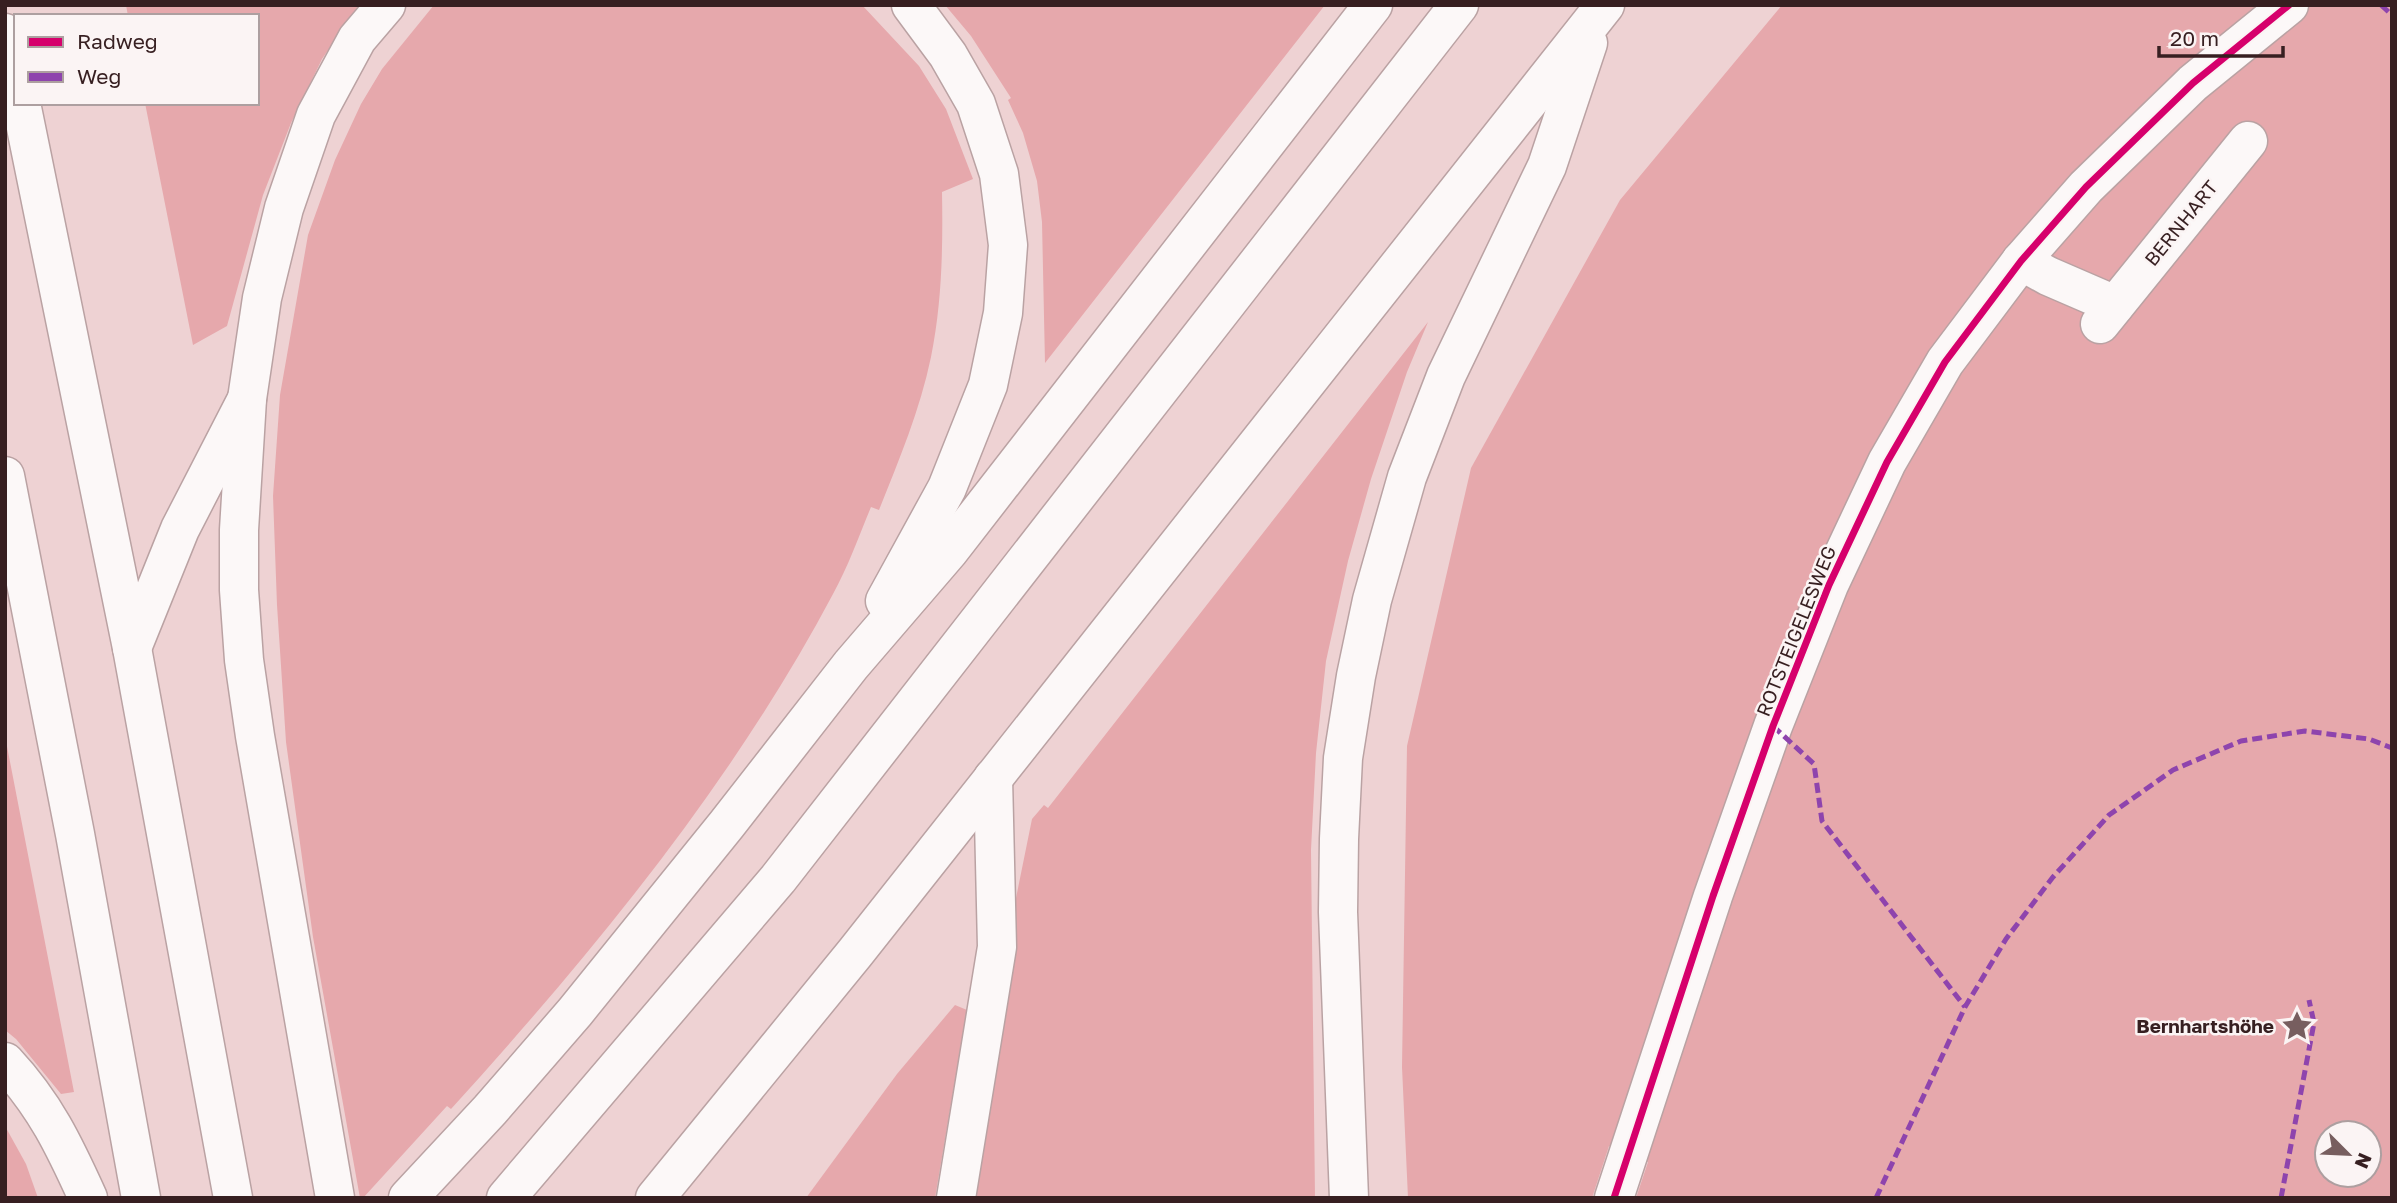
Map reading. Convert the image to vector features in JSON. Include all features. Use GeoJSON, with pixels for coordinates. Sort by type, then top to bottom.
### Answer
{"type":"FeatureCollection","features":[{"type":"Feature","properties":{"kind":"main road"},"geometry":{"type":"LineString","coordinates":[[335,1198],[268,818],[244,660],[239,590],[239,530],[247,399],[262,298],[284,208],[316,115],[357,39],[386,5]]}},
{"type":"Feature","properties":{"kind":"main road"},"geometry":{"type":"LineString","coordinates":[[851,664],[947,488],[988,385],[1003,313],[1007,245],[999,174],[976,104],[948,55],[911,5]]}},
{"type":"Feature","properties":{"kind":"main road"},"geometry":{"type":"LineString","coordinates":[[408,1198],[575,1012],[719,835],[851,664],[949,551],[1373,5]]}},
{"type":"Feature","properties":{"kind":"main road"},"geometry":{"type":"LineString","coordinates":[[506,1198],[778,879],[1459,5]]}},
{"type":"Feature","properties":{"kind":"main road","name":"ROTSTEIGELESWEG"},"geometry":{"type":"LineString","coordinates":[[1614,1198],[1713,896],[1773,726],[1829,585],[1886,462],[1945,362],[2021,261],[2086,187],[2193,83],[2289,5]]}},
{"type":"Feature","properties":{"kind":"main road"},"geometry":{"type":"LineString","coordinates":[[655,1198],[846,964],[1601,11]]}},
{"type":"Feature","properties":{"kind":"main road"},"geometry":{"type":"LineString","coordinates":[[1349,1198],[1338,912],[1339,839],[1343,758],[1369,612],[1407,477],[1446,376],[1547,166],[1601,11]]}},
{"type":"Feature","properties":{"kind":"main road"},"geometry":{"type":"LineString","coordinates":[[5,33],[14,72]]}},
{"type":"Feature","properties":{"kind":"main road"},"geometry":{"type":"LineString","coordinates":[[20,105],[132,648],[233,1198]]}},
{"type":"Feature","properties":{"kind":"main road","name":"BERNHART"},"geometry":{"type":"LineString","coordinates":[[2021,261],[2107,315],[2248,141]]}},
{"type":"Feature","properties":{"kind":"main road"},"geometry":{"type":"LineString","coordinates":[[132,648],[180,529],[247,399]]}},
{"type":"Feature","properties":{"kind":"main road"},"geometry":{"type":"LineString","coordinates":[[5,476],[75,834],[141,1198]]}},
{"type":"Feature","properties":{"kind":"main road"},"geometry":{"type":"LineString","coordinates":[[956,1198],[997,947],[993,778]]}},
{"type":"Feature","properties":{"kind":"main road"},"geometry":{"type":"LineString","coordinates":[[5,1062],[43,1108],[88,1198]]}},
{"type":"Feature","properties":{"kind":"shaded area"},"geometry":{"type":"Polygon","coordinates":[[[126,5],[359,5],[322,59],[291,123],[263,195],[227,326],[193,345],[145,105],[259,105],[259,14],[128,14],[126,5]]]}},
{"type":"Feature","properties":{"kind":"shaded area"},"geometry":{"type":"Polygon","coordinates":[[[434,5],[862,5],[919,66],[946,109],[973,179],[942,192],[938,316],[926,377],[908,435],[879,510],[871,507],[838,584],[793,664],[706,799],[609,926],[451,1109],[447,1106],[363,1198],[360,1198],[313,937],[286,742],[273,496],[280,395],[308,235],[335,160],[361,104],[382,69],[434,5]]]}},
{"type":"Feature","properties":{"kind":"shaded area"},"geometry":{"type":"Polygon","coordinates":[[[945,5],[1325,5],[1045,363],[1042,222],[1037,181],[1023,133],[1008,100],[1011,98],[971,36],[945,5]]]}},
{"type":"Feature","properties":{"kind":"shaded area"},"geometry":{"type":"Polygon","coordinates":[[[1782,5],[2392,5],[2392,1198],[1636,1198],[1648,1162],[1609,1146],[1592,1198],[1408,1198],[1402,1067],[1407,746],[1471,468],[1620,200],[1782,5]]]}},
{"type":"Feature","properties":{"kind":"shaded area"},"geometry":{"type":"Polygon","coordinates":[[[1428,322],[1407,372],[1371,479],[1348,561],[1326,661],[1316,753],[1311,850],[1315,1198],[976,1198],[1011,950],[1015,903],[1032,819],[1044,805],[1048,808],[1428,322]]]}},
{"type":"Feature","properties":{"kind":"shaded area"},"geometry":{"type":"Polygon","coordinates":[[[5,736],[74,1092],[61,1094],[16,1039],[5,1030],[5,736]]]}},
{"type":"Feature","properties":{"kind":"shaded area"},"geometry":{"type":"Polygon","coordinates":[[[955,1005],[967,1010],[935,1198],[806,1198],[897,1074],[955,1005]]]}},
{"type":"Feature","properties":{"kind":"shaded area"},"geometry":{"type":"Polygon","coordinates":[[[5,1126],[26,1164],[38,1198],[5,1198],[5,1126]]]}},
{"type":"Feature","properties":{"kind":"marked path"},"geometry":{"type":"LineString","coordinates":[[2381,5],[2392,15]]}},
{"type":"Feature","properties":{"kind":"marked path"},"geometry":{"type":"LineString","coordinates":[[1773,726],[1814,764],[1822,821],[1965,1007]]}},
{"type":"Feature","properties":{"kind":"marked path"},"geometry":{"type":"LineString","coordinates":[[1876,1198],[1965,1007],[2006,939],[2053,877],[2109,815],[2173,770],[2241,741],[2305,731],[2369,739],[2392,748]]}},
{"type":"Feature","properties":{"kind":"marked path"},"geometry":{"type":"LineString","coordinates":[[2281,1198],[2314,1023],[2309,1000]]}},
{"type":"Feature","properties":{"kind":"cycle path"},"geometry":{"type":"LineString","coordinates":[[1614,1198],[1713,896],[1773,726],[1829,585],[1887,462],[1945,362],[2021,261],[2086,187],[2193,83],[2289,5]]}},
{"type":"Feature","properties":{"kind":"place","name":"Bernhartshöhe"},"geometry":{"type":"Point","coordinates":[2297,1026]}}]}
